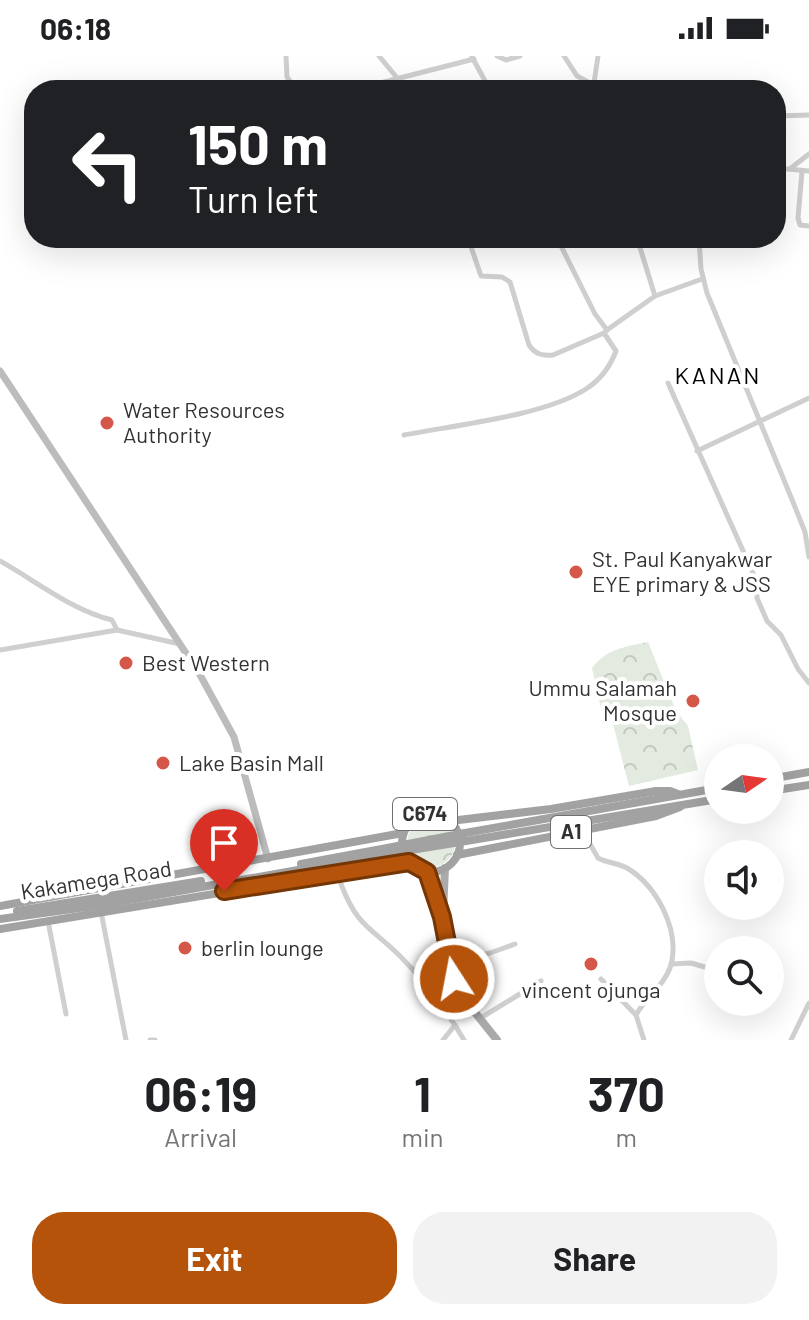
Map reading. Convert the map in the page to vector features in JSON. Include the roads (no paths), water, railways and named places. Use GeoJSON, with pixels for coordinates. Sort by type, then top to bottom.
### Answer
{"type":"FeatureCollection","features":[{"type":"Feature","properties":{"kind":"highway"},"geometry":{"type":"LineString","coordinates":[[784,776],[809,772]]}},
{"type":"Feature","properties":{"kind":"highway"},"geometry":{"type":"LineString","coordinates":[[784,789],[809,785]]}},
{"type":"Feature","properties":{"kind":"highway","name":"Kakamega Road"},"geometry":{"type":"LineString","coordinates":[[0,916],[704,790]]}},
{"type":"Feature","properties":{"kind":"highway","name":"A1"},"geometry":{"type":"LineString","coordinates":[[450,821],[551,809],[656,791],[680,794]]}},
{"type":"Feature","properties":{"kind":"highway","name":"A1"},"geometry":{"type":"LineString","coordinates":[[457,855],[656,816],[684,804],[704,801]]}},
{"type":"Feature","properties":{"kind":"highway","name":"Kakamega Road"},"geometry":{"type":"LineString","coordinates":[[0,916],[101,905],[684,804]]}},
{"type":"Feature","properties":{"kind":"highway","name":"C674"},"geometry":{"type":"LineString","coordinates":[[427,872],[409,862],[402,848],[403,833],[409,823],[425,814],[443,816],[450,821],[459,837],[457,855],[445,868]]}},
{"type":"Feature","properties":{"kind":"highway"},"geometry":{"type":"LineString","coordinates":[[0,906],[403,833]]}},
{"type":"Feature","properties":{"kind":"highway"},"geometry":{"type":"LineString","coordinates":[[0,929],[409,862]]}},
{"type":"Feature","properties":{"kind":"highway"},"geometry":{"type":"LineString","coordinates":[[427,872],[445,868]]}},
{"type":"Feature","properties":{"kind":"main road"},"geometry":{"type":"LineString","coordinates":[[0,371],[180,644],[234,737],[268,859]]}},
{"type":"Feature","properties":{"kind":"main road"},"geometry":{"type":"LineString","coordinates":[[442,917],[445,868]]}},
{"type":"Feature","properties":{"kind":"main road"},"geometry":{"type":"LineString","coordinates":[[427,872],[442,917],[450,961],[461,995],[497,1040]]}},
{"type":"Feature","properties":{"kind":"street"},"geometry":{"type":"LineString","coordinates":[[286,56],[289,80]]}},
{"type":"Feature","properties":{"kind":"street"},"geometry":{"type":"LineString","coordinates":[[379,56],[398,79]]}},
{"type":"Feature","properties":{"kind":"street"},"geometry":{"type":"LineString","coordinates":[[497,56],[506,60],[520,56]]}},
{"type":"Feature","properties":{"kind":"street"},"geometry":{"type":"LineString","coordinates":[[564,56],[577,76],[586,80]]}},
{"type":"Feature","properties":{"kind":"street"},"geometry":{"type":"LineString","coordinates":[[595,80],[598,56]]}},
{"type":"Feature","properties":{"kind":"street"},"geometry":{"type":"LineString","coordinates":[[394,80],[473,57],[485,80]]}},
{"type":"Feature","properties":{"kind":"street"},"geometry":{"type":"LineString","coordinates":[[786,116],[809,115]]}},
{"type":"Feature","properties":{"kind":"street"},"geometry":{"type":"LineString","coordinates":[[790,169],[809,154]]}},
{"type":"Feature","properties":{"kind":"street"},"geometry":{"type":"LineString","coordinates":[[786,169],[805,171],[798,218],[800,225],[809,226]]}},
{"type":"Feature","properties":{"kind":"street"},"geometry":{"type":"LineString","coordinates":[[471,248],[481,276],[507,279],[513,288],[529,345],[533,351],[545,356],[605,332],[655,296],[702,279]]}},
{"type":"Feature","properties":{"kind":"street"},"geometry":{"type":"LineString","coordinates":[[404,435],[542,408],[584,391],[611,365],[616,351],[562,248]]}},
{"type":"Feature","properties":{"kind":"street"},"geometry":{"type":"LineString","coordinates":[[640,248],[655,296]]}},
{"type":"Feature","properties":{"kind":"street"},"geometry":{"type":"LineString","coordinates":[[700,248],[702,279],[805,532],[809,557]]}},
{"type":"Feature","properties":{"kind":"street"},"geometry":{"type":"LineString","coordinates":[[668,383],[757,582],[757,598],[767,621],[781,635],[798,669],[809,683]]}},
{"type":"Feature","properties":{"kind":"street"},"geometry":{"type":"LineString","coordinates":[[697,451],[809,398]]}},
{"type":"Feature","properties":{"kind":"street"},"geometry":{"type":"LineString","coordinates":[[0,561],[49,588],[72,605],[91,615],[112,620],[117,630]]}},
{"type":"Feature","properties":{"kind":"street"},"geometry":{"type":"LineString","coordinates":[[0,650],[117,630],[180,644]]}},
{"type":"Feature","properties":{"kind":"street"},"geometry":{"type":"LineString","coordinates":[[577,831],[598,858],[627,868],[652,891],[662,907],[672,936],[671,964],[636,1015]]}},
{"type":"Feature","properties":{"kind":"street"},"geometry":{"type":"LineString","coordinates":[[341,884],[349,905],[363,925],[400,956],[464,1040]]}},
{"type":"Feature","properties":{"kind":"street"},"geometry":{"type":"LineString","coordinates":[[100,911],[126,1040]]}},
{"type":"Feature","properties":{"kind":"street"},"geometry":{"type":"LineString","coordinates":[[48,920],[66,1014]]}},
{"type":"Feature","properties":{"kind":"street"},"geometry":{"type":"LineString","coordinates":[[450,961],[515,944]]}},
{"type":"Feature","properties":{"kind":"street"},"geometry":{"type":"LineString","coordinates":[[671,964],[691,963],[704,967]]}},
{"type":"Feature","properties":{"kind":"street"},"geometry":{"type":"LineString","coordinates":[[601,979],[636,1015],[644,1040]]}},
{"type":"Feature","properties":{"kind":"street"},"geometry":{"type":"LineString","coordinates":[[478,1019],[541,981]]}},
{"type":"Feature","properties":{"kind":"street"},"geometry":{"type":"LineString","coordinates":[[791,1040],[809,1003]]}},
{"type":"Feature","properties":{"kind":"street"},"geometry":{"type":"LineString","coordinates":[[443,1040],[455,1025]]}},
{"type":"Feature","properties":{"kind":"place","name":"Water Resources Authority"},"geometry":{"type":"Point","coordinates":[107,423]}},
{"type":"Feature","properties":{"kind":"place","name":"St. Paul Kanyakwar EYE primary & JSS"},"geometry":{"type":"Point","coordinates":[576,572]}},
{"type":"Feature","properties":{"kind":"place","name":"Best Western"},"geometry":{"type":"Point","coordinates":[126,663]}},
{"type":"Feature","properties":{"kind":"place","name":"Ummu Salamah Mosque"},"geometry":{"type":"Point","coordinates":[693,701]}},
{"type":"Feature","properties":{"kind":"place","name":"Lake Basin Mall"},"geometry":{"type":"Point","coordinates":[163,763]}},
{"type":"Feature","properties":{"kind":"place","name":"berlin lounge"},"geometry":{"type":"Point","coordinates":[185,948]}},
{"type":"Feature","properties":{"kind":"place","name":"vincent ojunga"},"geometry":{"type":"Point","coordinates":[591,964]}},
{"type":"Feature","properties":{"kind":"district","name":"KANAN"},"geometry":{"type":"Point","coordinates":[718,376]}}]}
